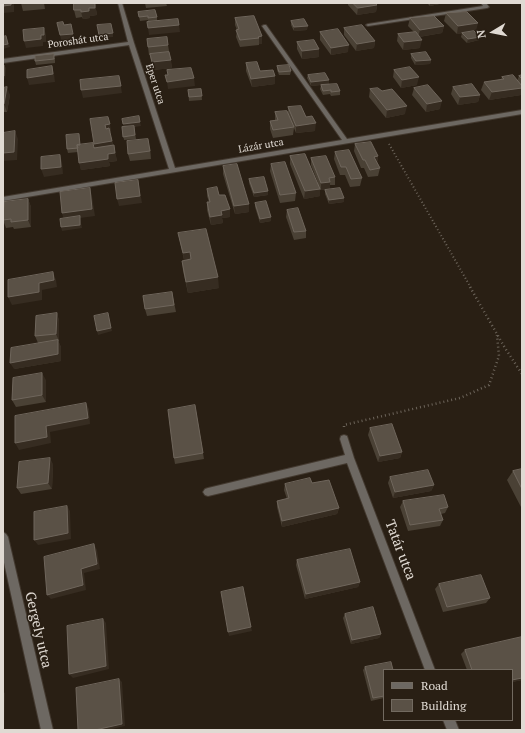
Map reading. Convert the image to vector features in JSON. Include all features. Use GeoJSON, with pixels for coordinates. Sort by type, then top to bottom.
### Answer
{"type":"FeatureCollection","features":[{"type":"Feature","properties":{"kind":"street","name":"Eper utca"},"geometry":{"type":"LineString","coordinates":[[120,3],[131,43],[173,171]]}},
{"type":"Feature","properties":{"kind":"street"},"geometry":{"type":"LineString","coordinates":[[368,25],[487,7],[483,3]]}},
{"type":"Feature","properties":{"kind":"street"},"geometry":{"type":"LineString","coordinates":[[264,26],[345,142]]}},
{"type":"Feature","properties":{"kind":"street","name":"Poroshát utca"},"geometry":{"type":"LineString","coordinates":[[3,61],[131,43]]}},
{"type":"Feature","properties":{"kind":"street","name":"Lázár utca"},"geometry":{"type":"LineString","coordinates":[[3,199],[522,112]]}},
{"type":"Feature","properties":{"kind":"street","name":"Tatár utca"},"geometry":{"type":"LineString","coordinates":[[344,439],[430,669]]}},
{"type":"Feature","properties":{"kind":"street"},"geometry":{"type":"LineString","coordinates":[[208,492],[350,458]]}},
{"type":"Feature","properties":{"kind":"street","name":"Gergely utca"},"geometry":{"type":"LineString","coordinates":[[3,537],[10,574],[47,730]]}},
{"type":"Feature","properties":{"kind":"path"},"geometry":{"type":"LineString","coordinates":[[384,134],[496,333],[522,374]]}},
{"type":"Feature","properties":{"kind":"path"},"geometry":{"type":"LineString","coordinates":[[344,439],[344,425],[460,398],[489,385],[498,356],[496,333]]}},
{"type":"Feature","properties":{"kind":"building"},"geometry":{"type":"Polygon","coordinates":[[[3,3],[11,3],[11,5],[3,6],[3,3]]]}},
{"type":"Feature","properties":{"kind":"building"},"geometry":{"type":"Polygon","coordinates":[[[74,3],[95,3],[95,8],[89,8],[89,11],[81,12],[81,10],[74,10],[74,3]]]}},
{"type":"Feature","properties":{"kind":"building"},"geometry":{"type":"Polygon","coordinates":[[[353,3],[375,3],[377,5],[358,8],[353,3]]]}},
{"type":"Feature","properties":{"kind":"building"},"geometry":{"type":"Polygon","coordinates":[[[155,10],[157,17],[139,17],[138,12],[155,10]]]}},
{"type":"Feature","properties":{"kind":"building"},"geometry":{"type":"Polygon","coordinates":[[[467,12],[478,23],[458,26],[446,13],[467,12]]]}},
{"type":"Feature","properties":{"kind":"building"},"geometry":{"type":"Polygon","coordinates":[[[254,16],[262,36],[258,37],[259,38],[240,40],[236,30],[239,29],[235,18],[254,16]]]}},
{"type":"Feature","properties":{"kind":"building"},"geometry":{"type":"Polygon","coordinates":[[[434,16],[444,26],[420,30],[410,18],[434,16]]]}},
{"type":"Feature","properties":{"kind":"building"},"geometry":{"type":"Polygon","coordinates":[[[178,19],[179,25],[148,28],[147,22],[178,19]]]}},
{"type":"Feature","properties":{"kind":"building"},"geometry":{"type":"Polygon","coordinates":[[[304,19],[308,26],[294,27],[291,21],[304,19]]]}},
{"type":"Feature","properties":{"kind":"building"},"geometry":{"type":"Polygon","coordinates":[[[63,22],[64,25],[71,24],[73,34],[60,35],[57,23],[63,22]]]}},
{"type":"Feature","properties":{"kind":"building"},"geometry":{"type":"Polygon","coordinates":[[[111,24],[113,33],[99,35],[97,25],[111,24]]]}},
{"type":"Feature","properties":{"kind":"building"},"geometry":{"type":"Polygon","coordinates":[[[362,25],[375,41],[357,44],[344,28],[362,25]]]}},
{"type":"Feature","properties":{"kind":"building"},"geometry":{"type":"Polygon","coordinates":[[[44,28],[44,35],[41,35],[41,39],[24,41],[23,30],[44,28]]]}},
{"type":"Feature","properties":{"kind":"building"},"geometry":{"type":"Polygon","coordinates":[[[338,29],[349,45],[331,48],[320,32],[338,29]]]}},
{"type":"Feature","properties":{"kind":"building"},"geometry":{"type":"Polygon","coordinates":[[[474,31],[480,37],[468,39],[462,33],[474,31]]]}},
{"type":"Feature","properties":{"kind":"building"},"geometry":{"type":"Polygon","coordinates":[[[416,32],[422,40],[404,42],[398,34],[416,32]]]}},
{"type":"Feature","properties":{"kind":"building"},"geometry":{"type":"Polygon","coordinates":[[[6,36],[8,44],[3,45],[3,37],[6,36]]]}},
{"type":"Feature","properties":{"kind":"building"},"geometry":{"type":"Polygon","coordinates":[[[167,37],[168,45],[148,47],[147,39],[167,37]]]}},
{"type":"Feature","properties":{"kind":"building"},"geometry":{"type":"Polygon","coordinates":[[[314,40],[319,49],[302,51],[297,42],[314,40]]]}},
{"type":"Feature","properties":{"kind":"building"},"geometry":{"type":"Polygon","coordinates":[[[169,52],[171,60],[152,62],[150,54],[169,52]]]}},
{"type":"Feature","properties":{"kind":"building"},"geometry":{"type":"Polygon","coordinates":[[[426,52],[431,60],[416,61],[411,54],[426,52]]]}},
{"type":"Feature","properties":{"kind":"building"},"geometry":{"type":"Polygon","coordinates":[[[54,54],[54,59],[35,61],[35,56],[54,54]]]}},
{"type":"Feature","properties":{"kind":"building"},"geometry":{"type":"Polygon","coordinates":[[[257,62],[260,71],[273,70],[275,76],[251,79],[246,63],[257,62]]]}},
{"type":"Feature","properties":{"kind":"building"},"geometry":{"type":"Polygon","coordinates":[[[4,65],[4,76],[3,76],[4,65]]]}},
{"type":"Feature","properties":{"kind":"building"},"geometry":{"type":"Polygon","coordinates":[[[289,65],[291,71],[279,72],[277,66],[289,65]]]}},
{"type":"Feature","properties":{"kind":"building"},"geometry":{"type":"Polygon","coordinates":[[[52,66],[53,74],[27,78],[27,70],[52,66]]]}},
{"type":"Feature","properties":{"kind":"building"},"geometry":{"type":"Polygon","coordinates":[[[410,67],[419,77],[402,80],[394,70],[410,67]]]}},
{"type":"Feature","properties":{"kind":"building"},"geometry":{"type":"Polygon","coordinates":[[[191,68],[194,78],[167,82],[165,75],[168,75],[167,70],[191,68]]]}},
{"type":"Feature","properties":{"kind":"building"},"geometry":{"type":"Polygon","coordinates":[[[325,73],[329,80],[311,82],[308,75],[325,73]]]}},
{"type":"Feature","properties":{"kind":"building"},"geometry":{"type":"Polygon","coordinates":[[[513,75],[522,88],[492,92],[484,82],[504,79],[502,77],[513,75]]]}},
{"type":"Feature","properties":{"kind":"building"},"geometry":{"type":"Polygon","coordinates":[[[119,76],[121,86],[81,90],[80,80],[119,76]]]}},
{"type":"Feature","properties":{"kind":"building"},"geometry":{"type":"Polygon","coordinates":[[[337,84],[340,91],[323,91],[321,85],[337,84]]]}},
{"type":"Feature","properties":{"kind":"building"},"geometry":{"type":"Polygon","coordinates":[[[472,84],[480,95],[460,97],[453,87],[472,84]]]}},
{"type":"Feature","properties":{"kind":"building"},"geometry":{"type":"Polygon","coordinates":[[[428,85],[442,101],[427,104],[414,88],[428,85]]]}},
{"type":"Feature","properties":{"kind":"building"},"geometry":{"type":"Polygon","coordinates":[[[7,87],[4,104],[3,105],[3,88],[7,87]]]}},
{"type":"Feature","properties":{"kind":"building"},"geometry":{"type":"Polygon","coordinates":[[[378,88],[382,91],[392,89],[407,106],[387,110],[370,89],[378,88]]]}},
{"type":"Feature","properties":{"kind":"building"},"geometry":{"type":"Polygon","coordinates":[[[201,89],[202,96],[189,97],[188,90],[201,89]]]}},
{"type":"Feature","properties":{"kind":"building"},"geometry":{"type":"Polygon","coordinates":[[[301,106],[306,117],[312,116],[316,123],[296,126],[288,107],[301,106]]]}},
{"type":"Feature","properties":{"kind":"building"},"geometry":{"type":"Polygon","coordinates":[[[287,111],[294,127],[273,130],[270,121],[278,120],[275,112],[287,111]]]}},
{"type":"Feature","properties":{"kind":"building"},"geometry":{"type":"Polygon","coordinates":[[[139,116],[140,122],[123,124],[122,119],[139,116]]]}},
{"type":"Feature","properties":{"kind":"building"},"geometry":{"type":"Polygon","coordinates":[[[108,117],[110,124],[105,125],[106,129],[109,128],[112,141],[94,144],[90,119],[108,117]]]}},
{"type":"Feature","properties":{"kind":"building"},"geometry":{"type":"Polygon","coordinates":[[[134,126],[135,135],[123,137],[122,127],[134,126]]]}},
{"type":"Feature","properties":{"kind":"building"},"geometry":{"type":"Polygon","coordinates":[[[15,131],[14,152],[3,153],[3,133],[15,131]]]}},
{"type":"Feature","properties":{"kind":"building"},"geometry":{"type":"Polygon","coordinates":[[[79,134],[80,145],[77,145],[78,148],[67,149],[66,135],[79,134]]]}},
{"type":"Feature","properties":{"kind":"building"},"geometry":{"type":"Polygon","coordinates":[[[148,139],[150,151],[128,154],[127,141],[148,139]]]}},
{"type":"Feature","properties":{"kind":"building"},"geometry":{"type":"Polygon","coordinates":[[[371,142],[378,156],[374,157],[380,168],[370,170],[355,144],[371,142]]]}},
{"type":"Feature","properties":{"kind":"building"},"geometry":{"type":"Polygon","coordinates":[[[93,143],[94,148],[114,145],[115,153],[108,154],[108,159],[79,163],[77,145],[93,143]]]}},
{"type":"Feature","properties":{"kind":"building"},"geometry":{"type":"Polygon","coordinates":[[[349,150],[362,178],[351,179],[346,167],[341,167],[335,152],[349,150]]]}},
{"type":"Feature","properties":{"kind":"building"},"geometry":{"type":"Polygon","coordinates":[[[305,154],[320,189],[305,191],[290,156],[305,154]]]}},
{"type":"Feature","properties":{"kind":"building"},"geometry":{"type":"Polygon","coordinates":[[[60,155],[61,167],[41,169],[41,157],[60,155]]]}},
{"type":"Feature","properties":{"kind":"building"},"geometry":{"type":"Polygon","coordinates":[[[326,156],[335,177],[329,178],[330,182],[321,183],[311,158],[326,156]]]}},
{"type":"Feature","properties":{"kind":"building"},"geometry":{"type":"Polygon","coordinates":[[[285,162],[296,193],[280,195],[271,164],[285,162]]]}},
{"type":"Feature","properties":{"kind":"building"},"geometry":{"type":"Polygon","coordinates":[[[237,164],[249,204],[234,206],[223,166],[237,164]]]}},
{"type":"Feature","properties":{"kind":"building"},"geometry":{"type":"Polygon","coordinates":[[[264,177],[268,191],[254,193],[249,179],[264,177]]]}},
{"type":"Feature","properties":{"kind":"building"},"geometry":{"type":"Polygon","coordinates":[[[138,180],[140,196],[117,199],[115,183],[138,180]]]}},
{"type":"Feature","properties":{"kind":"building"},"geometry":{"type":"Polygon","coordinates":[[[217,187],[219,195],[225,195],[230,209],[221,211],[222,215],[210,217],[207,202],[210,202],[207,189],[217,187]]]}},
{"type":"Feature","properties":{"kind":"building"},"geometry":{"type":"Polygon","coordinates":[[[90,188],[92,209],[62,213],[60,192],[90,188]]]}},
{"type":"Feature","properties":{"kind":"building"},"geometry":{"type":"Polygon","coordinates":[[[340,188],[344,198],[329,200],[325,190],[340,188]]]}},
{"type":"Feature","properties":{"kind":"building"},"geometry":{"type":"Polygon","coordinates":[[[28,199],[28,220],[11,222],[11,219],[3,220],[4,202],[28,199]]]}},
{"type":"Feature","properties":{"kind":"building"},"geometry":{"type":"Polygon","coordinates":[[[266,201],[271,217],[260,219],[255,203],[266,201]]]}},
{"type":"Feature","properties":{"kind":"building"},"geometry":{"type":"Polygon","coordinates":[[[298,208],[306,231],[294,232],[287,210],[298,208]]]}},
{"type":"Feature","properties":{"kind":"building"},"geometry":{"type":"Polygon","coordinates":[[[80,216],[80,225],[61,227],[60,219],[80,216]]]}},
{"type":"Feature","properties":{"kind":"building"},"geometry":{"type":"Polygon","coordinates":[[[206,229],[218,277],[186,282],[182,261],[191,259],[190,252],[183,253],[178,233],[206,229]]]}},
{"type":"Feature","properties":{"kind":"building"},"geometry":{"type":"Polygon","coordinates":[[[53,272],[54,280],[39,283],[39,292],[8,297],[8,280],[53,272]]]}},
{"type":"Feature","properties":{"kind":"building"},"geometry":{"type":"Polygon","coordinates":[[[172,292],[174,305],[145,309],[143,296],[172,292]]]}},
{"type":"Feature","properties":{"kind":"building"},"geometry":{"type":"Polygon","coordinates":[[[57,313],[56,334],[35,336],[36,316],[57,313]]]}},
{"type":"Feature","properties":{"kind":"building"},"geometry":{"type":"Polygon","coordinates":[[[108,313],[111,328],[97,331],[94,316],[108,313]]]}},
{"type":"Feature","properties":{"kind":"building"},"geometry":{"type":"Polygon","coordinates":[[[58,340],[58,354],[10,363],[11,348],[58,340]]]}},
{"type":"Feature","properties":{"kind":"building"},"geometry":{"type":"Polygon","coordinates":[[[42,373],[42,395],[12,400],[13,378],[42,373]]]}},
{"type":"Feature","properties":{"kind":"building"},"geometry":{"type":"Polygon","coordinates":[[[86,403],[88,418],[46,426],[47,437],[15,443],[15,416],[86,403]]]}},
{"type":"Feature","properties":{"kind":"building"},"geometry":{"type":"Polygon","coordinates":[[[195,405],[203,453],[174,458],[168,410],[195,405]]]}},
{"type":"Feature","properties":{"kind":"building"},"geometry":{"type":"Polygon","coordinates":[[[392,424],[402,452],[380,456],[370,428],[392,424]]]}},
{"type":"Feature","properties":{"kind":"building"},"geometry":{"type":"Polygon","coordinates":[[[50,458],[48,483],[17,488],[19,462],[50,458]]]}},
{"type":"Feature","properties":{"kind":"building"},"geometry":{"type":"Polygon","coordinates":[[[522,469],[522,489],[513,471],[522,469]]]}},
{"type":"Feature","properties":{"kind":"building"},"geometry":{"type":"Polygon","coordinates":[[[428,470],[434,485],[395,492],[390,477],[428,470]]]}},
{"type":"Feature","properties":{"kind":"building"},"geometry":{"type":"Polygon","coordinates":[[[310,478],[312,483],[329,480],[339,508],[282,521],[277,501],[289,498],[285,484],[310,478]]]}},
{"type":"Feature","properties":{"kind":"building"},"geometry":{"type":"Polygon","coordinates":[[[444,495],[448,507],[439,509],[443,520],[410,525],[403,501],[444,495]]]}},
{"type":"Feature","properties":{"kind":"building"},"geometry":{"type":"Polygon","coordinates":[[[67,506],[68,533],[34,540],[34,512],[67,506]]]}},
{"type":"Feature","properties":{"kind":"building"},"geometry":{"type":"Polygon","coordinates":[[[94,544],[97,564],[81,569],[83,585],[47,595],[44,557],[94,544]]]}},
{"type":"Feature","properties":{"kind":"building"},"geometry":{"type":"Polygon","coordinates":[[[350,549],[360,582],[306,594],[297,560],[350,549]]]}},
{"type":"Feature","properties":{"kind":"building"},"geometry":{"type":"Polygon","coordinates":[[[481,575],[490,598],[447,607],[439,584],[481,575]]]}},
{"type":"Feature","properties":{"kind":"building"},"geometry":{"type":"Polygon","coordinates":[[[243,587],[251,627],[228,632],[221,592],[243,587]]]}},
{"type":"Feature","properties":{"kind":"building"},"geometry":{"type":"Polygon","coordinates":[[[373,607],[381,634],[352,640],[345,614],[373,607]]]}},
{"type":"Feature","properties":{"kind":"building"},"geometry":{"type":"Polygon","coordinates":[[[103,619],[106,666],[69,674],[67,626],[103,619]]]}},
{"type":"Feature","properties":{"kind":"building"},"geometry":{"type":"Polygon","coordinates":[[[522,637],[522,678],[513,680],[513,669],[472,669],[465,650],[522,637]]]}},
{"type":"Feature","properties":{"kind":"building"},"geometry":{"type":"Polygon","coordinates":[[[391,662],[393,669],[383,669],[383,696],[373,698],[365,667],[391,662]]]}},
{"type":"Feature","properties":{"kind":"building"},"geometry":{"type":"Polygon","coordinates":[[[119,679],[122,724],[95,730],[78,730],[76,688],[119,679]]]}}]}
